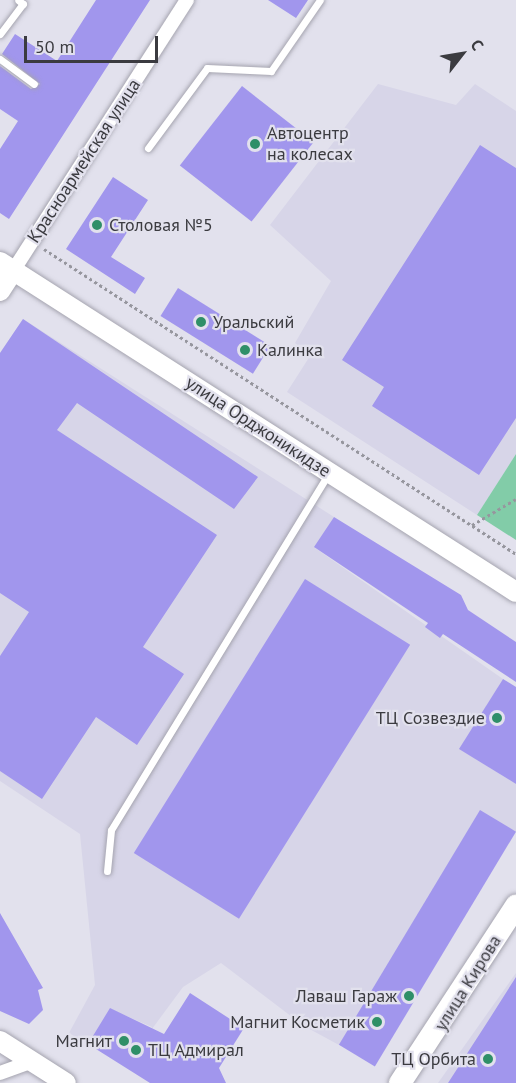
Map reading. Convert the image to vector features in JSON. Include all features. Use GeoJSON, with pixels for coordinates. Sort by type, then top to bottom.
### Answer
{"type":"FeatureCollection","features":[{"type":"Feature","properties":{"kind":"main road","name":"Красноармейская улица"},"geometry":{"type":"LineString","coordinates":[[0,291],[7,267]]}},
{"type":"Feature","properties":{"kind":"main road","name":"улица Орджоникидзе"},"geometry":{"type":"LineString","coordinates":[[7,267],[516,592]]}},
{"type":"Feature","properties":{"kind":"main road","name":"улица Кирова"},"geometry":{"type":"LineString","coordinates":[[400,1083],[420,1060],[516,906]]}},
{"type":"Feature","properties":{"kind":"main road"},"geometry":{"type":"LineString","coordinates":[[0,1041],[66,1083]]}},
{"type":"Feature","properties":{"kind":"street","name":"Красноармейская улица"},"geometry":{"type":"LineString","coordinates":[[7,267],[32,241],[187,0]]}},
{"type":"Feature","properties":{"kind":"street"},"geometry":{"type":"LineString","coordinates":[[0,1073],[31,1062]]}},
{"type":"Feature","properties":{"kind":"lane"},"geometry":{"type":"LineString","coordinates":[[148,148],[207,69],[271,71],[320,0]]}},
{"type":"Feature","properties":{"kind":"lane"},"geometry":{"type":"LineString","coordinates":[[0,34],[24,1]]}},
{"type":"Feature","properties":{"kind":"lane"},"geometry":{"type":"LineString","coordinates":[[0,59],[34,84]]}},
{"type":"Feature","properties":{"kind":"lane"},"geometry":{"type":"LineString","coordinates":[[107,871],[111,830],[329,473]]}},
{"type":"Feature","properties":{"kind":"path"},"geometry":{"type":"LineString","coordinates":[[32,241],[516,554]]}},
{"type":"Feature","properties":{"kind":"path"},"geometry":{"type":"LineString","coordinates":[[472,525],[516,499]]}},
{"type":"Feature","properties":{"kind":"shaded area"},"geometry":{"type":"Polygon","coordinates":[[[378,84],[456,105],[475,84],[516,111],[516,454],[477,515],[287,392],[310,356],[295,343],[331,281],[270,225],[378,84]]]}},
{"type":"Feature","properties":{"kind":"shaded area"},"geometry":{"type":"Polygon","coordinates":[[[23,319],[334,517],[315,548],[503,679],[460,749],[516,784],[516,831],[339,1045],[304,1026],[221,963],[183,987],[149,1033],[152,1027],[110,1009],[88,1044],[69,1033],[95,985],[80,834],[0,781],[0,353],[23,319]]]}},
{"type":"Feature","properties":{"kind":"shaded area"},"geometry":{"type":"Polygon","coordinates":[[[516,973],[516,1083],[438,1083],[516,973]]]}},
{"type":"Feature","properties":{"kind":"green space"},"geometry":{"type":"Polygon","coordinates":[[[516,454],[516,540],[477,515],[516,454]]]}},
{"type":"Feature","properties":{"kind":"building"},"geometry":{"type":"Polygon","coordinates":[[[96,0],[150,0],[9,219],[0,213],[0,149],[18,121],[0,109],[0,66],[31,89],[40,84],[2,54],[15,34],[57,61],[96,0]]]}},
{"type":"Feature","properties":{"kind":"building"},"geometry":{"type":"Polygon","coordinates":[[[268,0],[308,0],[296,18],[268,0]]]}},
{"type":"Feature","properties":{"kind":"building"},"geometry":{"type":"Polygon","coordinates":[[[242,86],[314,142],[252,222],[180,166],[242,86]]]}},
{"type":"Feature","properties":{"kind":"building"},"geometry":{"type":"Polygon","coordinates":[[[480,145],[516,168],[516,418],[479,475],[372,406],[384,387],[342,360],[480,145]]]}},
{"type":"Feature","properties":{"kind":"building"},"geometry":{"type":"Polygon","coordinates":[[[113,177],[148,200],[111,257],[145,278],[135,294],[66,249],[113,177]]]}},
{"type":"Feature","properties":{"kind":"building"},"geometry":{"type":"Polygon","coordinates":[[[178,288],[270,346],[253,374],[161,316],[178,288]]]}},
{"type":"Feature","properties":{"kind":"building"},"geometry":{"type":"Polygon","coordinates":[[[23,319],[258,477],[234,509],[77,403],[57,430],[217,535],[143,647],[184,674],[137,745],[96,717],[42,799],[0,771],[0,656],[29,612],[0,593],[0,353],[23,319]]]}},
{"type":"Feature","properties":{"kind":"building"},"geometry":{"type":"Polygon","coordinates":[[[334,517],[461,595],[468,610],[516,642],[516,682],[443,634],[440,638],[425,627],[428,623],[314,547],[334,517]]]}},
{"type":"Feature","properties":{"kind":"building"},"geometry":{"type":"Polygon","coordinates":[[[305,579],[410,645],[239,919],[134,853],[305,579]]]}},
{"type":"Feature","properties":{"kind":"building","name":"ТЦ Созвездие"},"geometry":{"type":"Polygon","coordinates":[[[503,679],[516,687],[516,784],[459,749],[503,679]]]}},
{"type":"Feature","properties":{"kind":"building"},"geometry":{"type":"Polygon","coordinates":[[[480,810],[516,832],[375,1066],[339,1045],[480,810]]]}},
{"type":"Feature","properties":{"kind":"building"},"geometry":{"type":"Polygon","coordinates":[[[0,913],[43,988],[38,990],[43,1010],[29,1024],[0,1011],[0,913]]]}},
{"type":"Feature","properties":{"kind":"building"},"geometry":{"type":"Polygon","coordinates":[[[516,977],[516,1083],[448,1083],[490,1018],[516,977]]]}},
{"type":"Feature","properties":{"kind":"building"},"geometry":{"type":"Polygon","coordinates":[[[190,993],[244,1028],[219,1068],[226,1083],[150,1083],[88,1044],[110,1008],[164,1034],[190,993]]]}},
{"type":"Feature","properties":{"kind":"place","name":"Автоцентр на колесах"},"geometry":{"type":"Point","coordinates":[255,144]}},
{"type":"Feature","properties":{"kind":"place","name":"Столовая №5"},"geometry":{"type":"Point","coordinates":[97,225]}},
{"type":"Feature","properties":{"kind":"place","name":"Уральский"},"geometry":{"type":"Point","coordinates":[201,322]}},
{"type":"Feature","properties":{"kind":"place","name":"Калинка"},"geometry":{"type":"Point","coordinates":[245,350]}},
{"type":"Feature","properties":{"kind":"place","name":"ТЦ Созвездие"},"geometry":{"type":"Point","coordinates":[497,718]}},
{"type":"Feature","properties":{"kind":"place","name":"Лаваш Гараж"},"geometry":{"type":"Point","coordinates":[409,996]}},
{"type":"Feature","properties":{"kind":"place","name":"Магнит Косметик"},"geometry":{"type":"Point","coordinates":[377,1022]}},
{"type":"Feature","properties":{"kind":"place","name":"Магнит"},"geometry":{"type":"Point","coordinates":[124,1041]}},
{"type":"Feature","properties":{"kind":"place","name":"ТЦ Адмирал"},"geometry":{"type":"Point","coordinates":[136,1050]}},
{"type":"Feature","properties":{"kind":"place","name":"ТЦ Орбита"},"geometry":{"type":"Point","coordinates":[488,1059]}}]}
